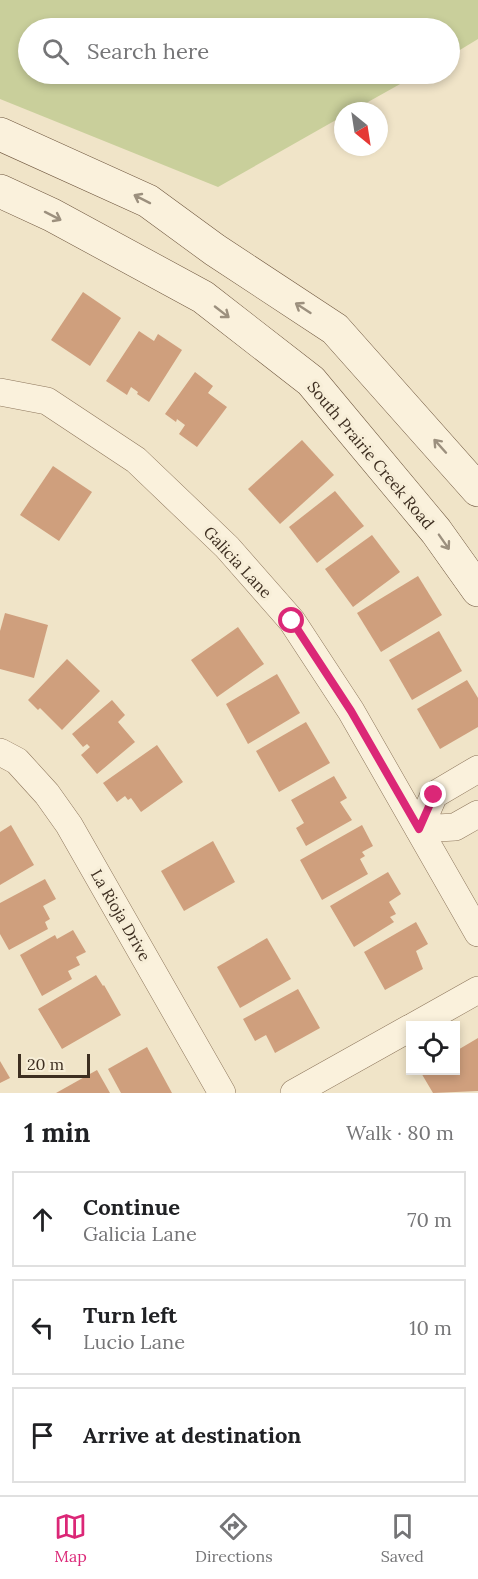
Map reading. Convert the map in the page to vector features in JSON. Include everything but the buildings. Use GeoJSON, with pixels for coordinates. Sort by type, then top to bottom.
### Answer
{"type":"FeatureCollection","features":[{"type":"Feature","properties":{"kind":"main road"},"geometry":{"type":"LineString","coordinates":[[0,134],[148,201],[215,250],[335,329],[478,490]]}},
{"type":"Feature","properties":{"kind":"main road","name":"South Prairie Creek Road"},"geometry":{"type":"LineString","coordinates":[[0,191],[52,215],[203,297],[311,381],[436,531],[478,590]]}},
{"type":"Feature","properties":{"kind":"street","name":"Galicia Lane"},"geometry":{"type":"LineString","coordinates":[[0,392],[47,401],[136,460],[227,547],[292,621],[351,711],[478,933]]}},
{"type":"Feature","properties":{"kind":"street","name":"La Rioja Drive"},"geometry":{"type":"LineString","coordinates":[[0,752],[17,761],[47,794],[69,825],[222,1093]]}},
{"type":"Feature","properties":{"kind":"street"},"geometry":{"type":"LineString","coordinates":[[478,769],[434,795],[419,829],[454,827],[478,814]]}},
{"type":"Feature","properties":{"kind":"street"},"geometry":{"type":"LineString","coordinates":[[423,1021],[478,990]]}},
{"type":"Feature","properties":{"kind":"street"},"geometry":{"type":"LineString","coordinates":[[294,1093],[406,1030]]}},
{"type":"Feature","properties":{"kind":"green space"},"geometry":{"type":"Polygon","coordinates":[[[0,0],[478,0],[478,39],[460,50],[460,18],[18,18],[18,84],[400,84],[368,102],[334,102],[334,121],[218,187],[0,99],[0,0]]]}},
{"type":"Feature","properties":{"kind":"route"},"geometry":{"type":"LineString","coordinates":[[292,621],[351,711],[419,829],[434,795]]}}]}
